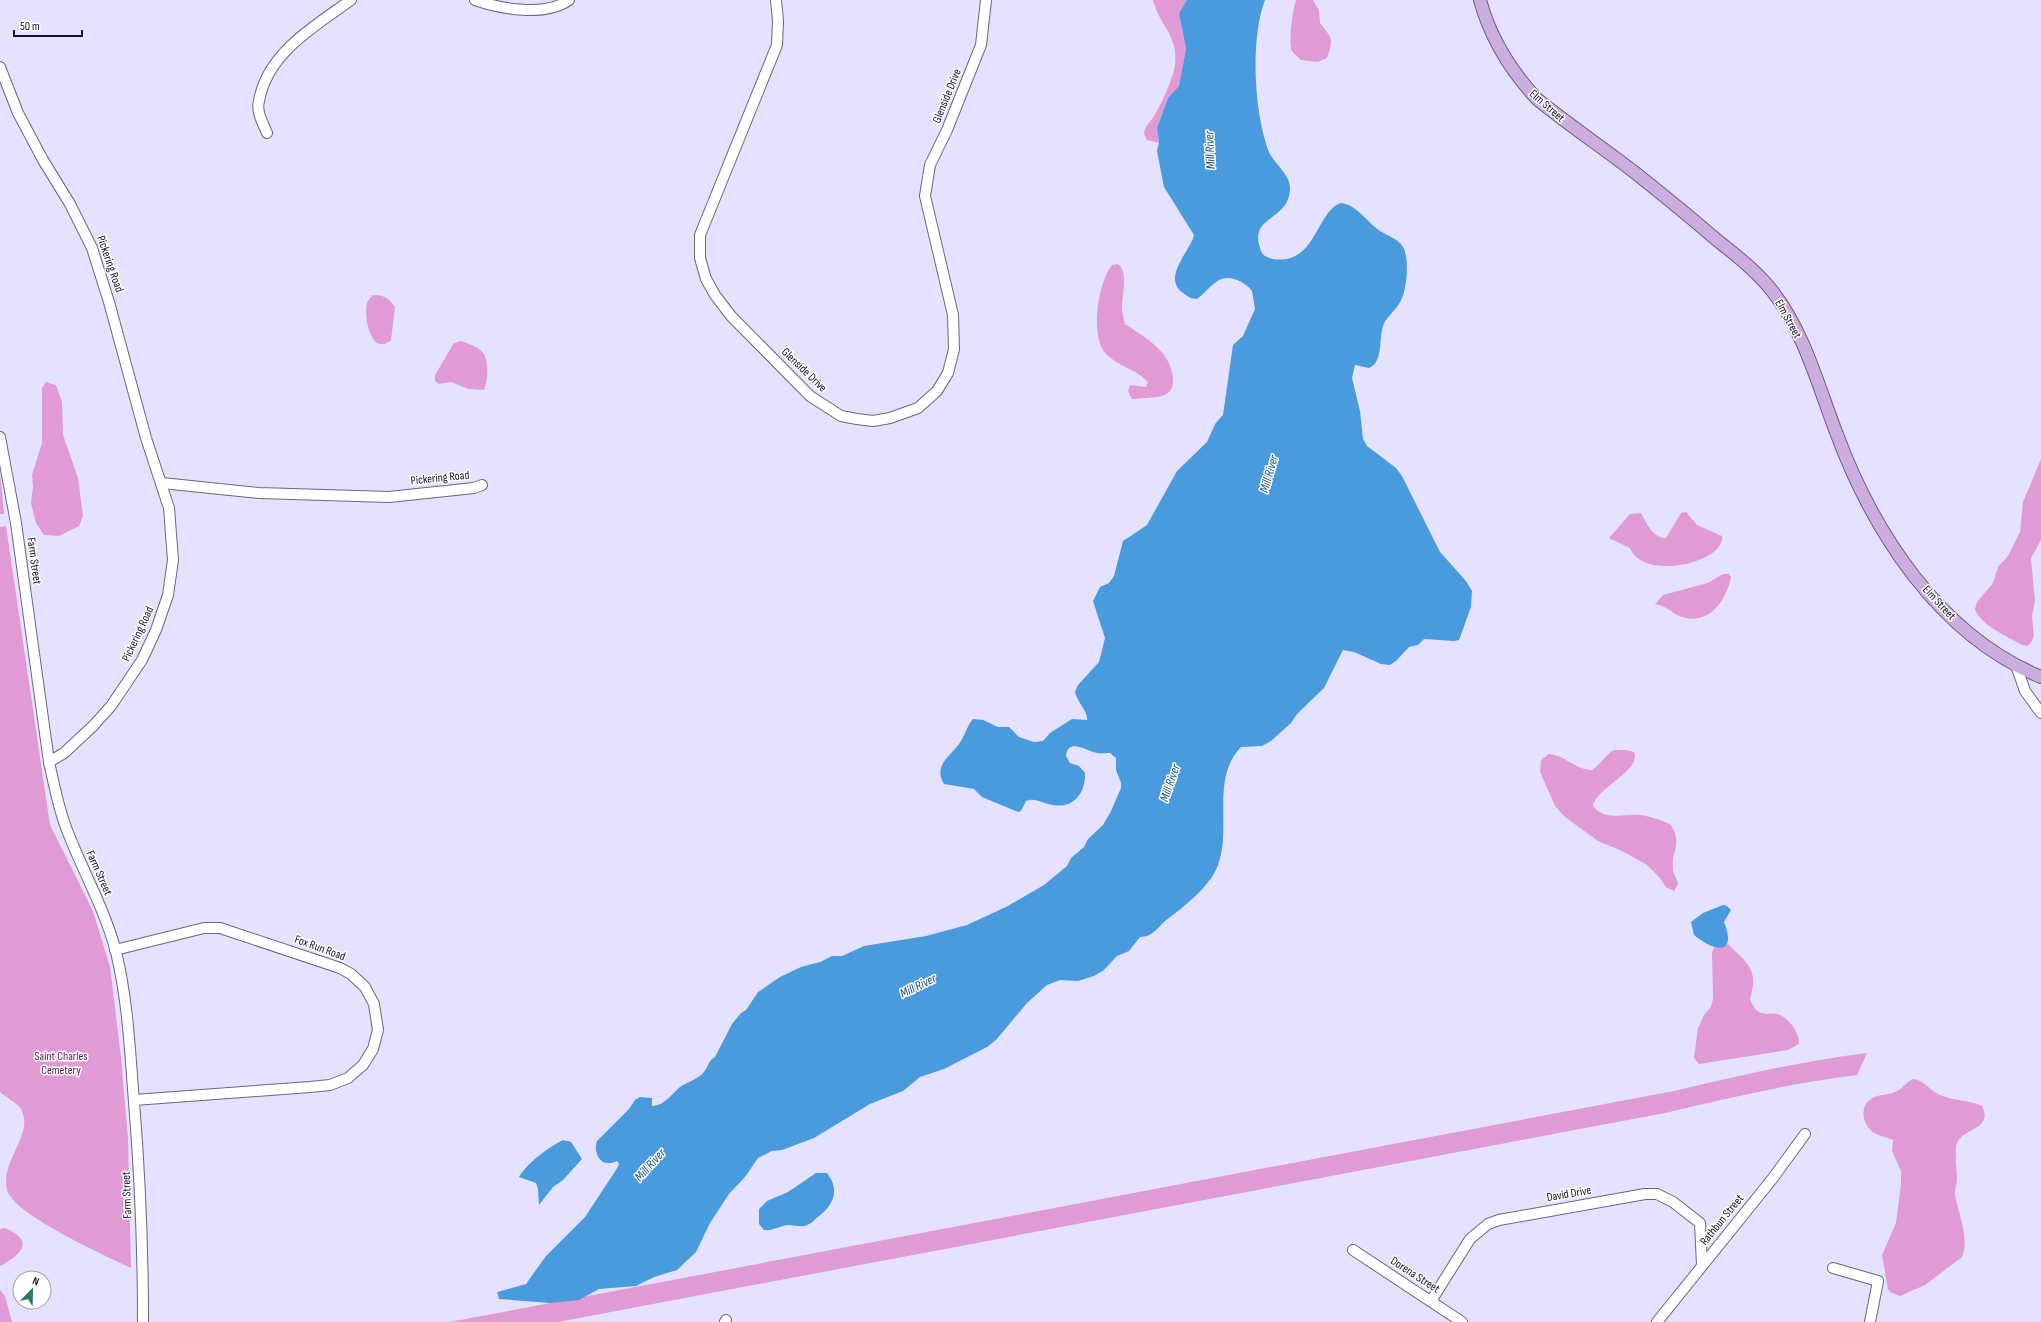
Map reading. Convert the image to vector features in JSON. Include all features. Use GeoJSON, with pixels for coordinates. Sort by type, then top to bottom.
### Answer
{"type":"FeatureCollection","features":[{"type":"Feature","properties":{"kind":"main road","name":"Elm Street"},"geometry":{"type":"LineString","coordinates":[[1480,0],[1489,26],[1506,58],[1525,86],[1537,99],[1667,199],[1751,269],[1772,291],[1782,306],[1804,347],[1854,477],[1880,528],[1907,566],[1946,612],[1987,646],[2016,665],[2041,677]]}},
{"type":"Feature","properties":{"kind":"street"},"geometry":{"type":"LineString","coordinates":[[267,132],[260,118],[258,101],[267,77],[284,52],[302,36],[351,0]]}},
{"type":"Feature","properties":{"kind":"street"},"geometry":{"type":"LineString","coordinates":[[475,0],[492,6],[535,10],[564,4],[569,0]]}},
{"type":"Feature","properties":{"kind":"street","name":"Glenside Drive"},"geometry":{"type":"LineString","coordinates":[[776,0],[778,21],[777,45],[706,218],[700,235],[700,258],[706,279],[715,295],[731,316],[810,396],[841,416],[873,420],[890,418],[918,408],[938,391],[948,373],[954,349],[953,316],[925,196],[930,165],[947,130],[982,45],[986,0]]}},
{"type":"Feature","properties":{"kind":"street","name":"Pickering Road"},"geometry":{"type":"LineString","coordinates":[[0,67],[24,125],[43,160],[57,180],[92,248],[109,302],[146,438],[169,508],[173,560],[168,596],[156,630],[142,660],[111,706],[80,739],[49,762]]}},
{"type":"Feature","properties":{"kind":"street","name":"Farm Street"},"geometry":{"type":"LineString","coordinates":[[0,437],[16,523],[49,762],[62,816],[101,910],[115,950],[127,1017],[140,1172],[143,1322]]}},
{"type":"Feature","properties":{"kind":"street","name":"Pickering Road"},"geometry":{"type":"LineString","coordinates":[[162,483],[259,493],[389,497],[474,488],[482,485]]}},
{"type":"Feature","properties":{"kind":"street"},"geometry":{"type":"LineString","coordinates":[[2016,665],[2025,691],[2041,713]]}},
{"type":"Feature","properties":{"kind":"street","name":"Fox Run Road"},"geometry":{"type":"LineString","coordinates":[[115,950],[204,928],[226,929],[345,971],[365,987],[374,1004],[377,1017],[377,1036],[370,1054],[359,1070],[337,1083],[317,1087],[134,1100]]}},
{"type":"Feature","properties":{"kind":"street","name":"Rathbun Street"},"geometry":{"type":"LineString","coordinates":[[1657,1322],[1773,1178],[1805,1134]]}},
{"type":"Feature","properties":{"kind":"street","name":"David Drive"},"geometry":{"type":"LineString","coordinates":[[1431,1301],[1470,1239],[1488,1224],[1514,1216],[1631,1195],[1657,1194],[1666,1198],[1700,1223],[1702,1265]]}},
{"type":"Feature","properties":{"kind":"street","name":"Dorena Street"},"geometry":{"type":"LineString","coordinates":[[1353,1250],[1431,1301],[1458,1321]]}},
{"type":"Feature","properties":{"kind":"street"},"geometry":{"type":"LineString","coordinates":[[1833,1268],[1878,1281],[1870,1322]]}},
{"type":"Feature","properties":{"kind":"green space"},"geometry":{"type":"Polygon","coordinates":[[[1153,0],[1187,0],[1179,13],[1186,49],[1179,86],[1168,98],[1157,128],[1159,143],[1147,140],[1144,135],[1144,130],[1153,118],[1166,92],[1174,71],[1175,55],[1171,38],[1153,0]]]}},
{"type":"Feature","properties":{"kind":"green space"},"geometry":{"type":"Polygon","coordinates":[[[1296,0],[1313,0],[1319,10],[1320,23],[1331,39],[1331,47],[1327,58],[1318,62],[1301,60],[1292,51],[1292,18],[1296,0]]]}},
{"type":"Feature","properties":{"kind":"green space"},"geometry":{"type":"Polygon","coordinates":[[[1118,264],[1124,278],[1122,308],[1125,324],[1149,340],[1163,354],[1172,370],[1172,388],[1167,394],[1162,396],[1132,399],[1128,391],[1130,385],[1146,387],[1148,382],[1138,374],[1112,359],[1101,347],[1097,324],[1100,296],[1107,273],[1112,265],[1118,264]]]}},
{"type":"Feature","properties":{"kind":"green space"},"geometry":{"type":"Polygon","coordinates":[[[373,295],[386,298],[395,307],[391,340],[384,344],[378,344],[370,333],[368,325],[366,316],[367,303],[373,295]]]}},
{"type":"Feature","properties":{"kind":"green space"},"geometry":{"type":"Polygon","coordinates":[[[461,341],[477,348],[486,358],[487,372],[484,390],[469,389],[451,382],[439,384],[435,381],[435,375],[454,343],[461,341]]]}},
{"type":"Feature","properties":{"kind":"green space"},"geometry":{"type":"Polygon","coordinates":[[[46,382],[56,385],[62,402],[63,435],[78,478],[83,516],[79,526],[59,536],[44,535],[36,523],[31,503],[33,487],[32,475],[42,443],[42,388],[46,382]]]}},
{"type":"Feature","properties":{"kind":"green space"},"geometry":{"type":"Polygon","coordinates":[[[2041,459],[2041,540],[2031,558],[2035,601],[2032,616],[2034,636],[2031,643],[2027,646],[2022,645],[2002,634],[1983,621],[1975,609],[1977,602],[1993,583],[1998,567],[2008,556],[2020,532],[2023,502],[2041,459]]]}},
{"type":"Feature","properties":{"kind":"green space"},"geometry":{"type":"Polygon","coordinates":[[[0,473],[4,514],[0,514],[0,473]]]}},
{"type":"Feature","properties":{"kind":"green space"},"geometry":{"type":"Polygon","coordinates":[[[1686,512],[1697,525],[1722,536],[1720,545],[1712,553],[1699,560],[1667,566],[1651,564],[1638,559],[1630,548],[1609,538],[1630,514],[1641,513],[1648,526],[1654,533],[1662,538],[1666,538],[1681,513],[1686,512]]]}},
{"type":"Feature","properties":{"kind":"green space","name":"Saint Charles Cemetery"},"geometry":{"type":"Polygon","coordinates":[[[6,526],[50,825],[93,911],[110,967],[121,1057],[128,1138],[131,1268],[43,1223],[14,1200],[7,1190],[6,1179],[8,1168],[21,1138],[24,1128],[24,1118],[21,1109],[0,1092],[0,527],[6,526]]]}},
{"type":"Feature","properties":{"kind":"green space"},"geometry":{"type":"Polygon","coordinates":[[[1723,574],[1729,574],[1731,577],[1721,602],[1709,614],[1701,618],[1692,619],[1683,617],[1655,604],[1663,595],[1708,583],[1723,574]]]}},
{"type":"Feature","properties":{"kind":"green space"},"geometry":{"type":"Polygon","coordinates":[[[1614,750],[1634,752],[1635,759],[1625,772],[1602,792],[1596,799],[1593,806],[1603,814],[1615,816],[1641,815],[1657,819],[1671,825],[1676,837],[1673,868],[1678,884],[1674,891],[1666,887],[1659,877],[1647,865],[1622,851],[1598,841],[1565,817],[1555,806],[1540,772],[1541,760],[1549,754],[1561,757],[1581,768],[1592,770],[1614,750]]]}},
{"type":"Feature","properties":{"kind":"green space"},"geometry":{"type":"Polygon","coordinates":[[[1728,944],[1750,968],[1753,981],[1750,999],[1754,1008],[1757,1011],[1766,1014],[1778,1014],[1786,1019],[1796,1031],[1799,1044],[1788,1050],[1699,1064],[1694,1058],[1698,1028],[1704,1015],[1711,1007],[1713,999],[1712,952],[1715,946],[1721,947],[1728,944]]]}},
{"type":"Feature","properties":{"kind":"green space"},"geometry":{"type":"Polygon","coordinates":[[[1867,1053],[1857,1075],[1736,1096],[1665,1113],[558,1322],[450,1322],[1674,1091],[1746,1074],[1867,1053]]]}},
{"type":"Feature","properties":{"kind":"green space"},"geometry":{"type":"Polygon","coordinates":[[[1914,1079],[1918,1080],[1940,1095],[1982,1106],[1985,1114],[1983,1121],[1979,1125],[1962,1137],[1958,1142],[1956,1149],[1957,1179],[1955,1194],[1963,1226],[1965,1242],[1962,1257],[1925,1285],[1900,1296],[1890,1292],[1888,1289],[1882,1255],[1896,1223],[1901,1184],[1901,1171],[1892,1151],[1893,1140],[1875,1133],[1869,1128],[1864,1118],[1864,1108],[1870,1100],[1899,1090],[1909,1081],[1914,1079]]]}},
{"type":"Feature","properties":{"kind":"green space"},"geometry":{"type":"Polygon","coordinates":[[[5,1228],[15,1233],[23,1243],[19,1253],[8,1262],[0,1266],[0,1229],[5,1228]]]}},
{"type":"Feature","properties":{"kind":"green space"},"geometry":{"type":"Polygon","coordinates":[[[0,1290],[5,1296],[12,1322],[0,1322],[0,1290]]]}},
{"type":"Feature","properties":{"kind":"water","name":"Mill River"},"geometry":{"type":"Polygon","coordinates":[[[1187,0],[1265,0],[1260,16],[1257,35],[1257,97],[1264,136],[1269,152],[1285,174],[1289,183],[1290,193],[1287,202],[1280,211],[1261,227],[1258,239],[1263,254],[1268,258],[1287,259],[1298,254],[1314,237],[1326,216],[1333,208],[1341,203],[1356,209],[1376,228],[1394,238],[1403,247],[1406,259],[1407,276],[1402,299],[1383,326],[1377,361],[1369,368],[1355,365],[1352,378],[1360,411],[1363,439],[1367,446],[1396,468],[1402,476],[1440,552],[1466,581],[1472,591],[1471,607],[1459,640],[1424,639],[1418,645],[1409,647],[1396,661],[1390,665],[1381,664],[1354,652],[1343,650],[1324,688],[1297,714],[1291,723],[1271,741],[1262,746],[1241,747],[1232,759],[1224,787],[1222,848],[1219,862],[1211,878],[1191,900],[1152,933],[1145,937],[1140,937],[1129,951],[1117,956],[1104,970],[1094,976],[1078,981],[1060,980],[1047,985],[1027,1003],[996,1040],[987,1047],[944,1069],[920,1077],[903,1091],[870,1104],[814,1138],[782,1150],[772,1151],[758,1158],[745,1177],[729,1194],[710,1223],[696,1252],[677,1270],[654,1277],[636,1286],[599,1289],[579,1300],[550,1303],[499,1299],[497,1292],[526,1284],[546,1256],[585,1217],[616,1170],[619,1164],[617,1161],[607,1163],[601,1160],[597,1155],[597,1141],[629,1109],[635,1100],[640,1097],[652,1098],[652,1106],[660,1104],[668,1099],[680,1087],[702,1074],[706,1070],[711,1060],[715,1057],[732,1024],[741,1013],[746,1010],[758,992],[780,977],[801,967],[820,962],[832,956],[842,956],[864,946],[926,936],[967,925],[1006,907],[1044,885],[1067,866],[1071,858],[1084,847],[1088,839],[1103,825],[1111,811],[1121,788],[1121,783],[1116,770],[1116,758],[1110,753],[1099,753],[1074,746],[1070,747],[1067,750],[1066,756],[1070,763],[1079,766],[1085,773],[1083,787],[1077,798],[1073,802],[1060,806],[1030,800],[1026,801],[1021,811],[1018,812],[982,797],[974,789],[944,784],[940,771],[945,760],[961,741],[973,719],[983,720],[998,727],[1009,727],[1019,737],[1034,742],[1043,741],[1050,733],[1072,719],[1087,720],[1086,713],[1075,692],[1078,685],[1099,662],[1105,638],[1093,601],[1100,587],[1109,583],[1114,576],[1123,541],[1147,525],[1177,471],[1207,442],[1215,424],[1223,415],[1233,345],[1243,336],[1255,309],[1252,291],[1240,281],[1230,278],[1220,279],[1197,299],[1183,293],[1177,287],[1175,280],[1176,272],[1194,235],[1164,187],[1157,151],[1159,143],[1157,128],[1168,98],[1179,86],[1186,49],[1179,13],[1187,0]]]}},
{"type":"Feature","properties":{"kind":"water"},"geometry":{"type":"Polygon","coordinates":[[[1723,905],[1727,906],[1731,910],[1724,922],[1728,933],[1728,941],[1726,946],[1721,948],[1709,945],[1694,935],[1691,922],[1703,913],[1723,905]]]}},
{"type":"Feature","properties":{"kind":"water"},"geometry":{"type":"Polygon","coordinates":[[[563,1140],[571,1142],[582,1159],[563,1180],[553,1187],[539,1205],[536,1183],[519,1177],[523,1171],[539,1156],[563,1140]]]}},
{"type":"Feature","properties":{"kind":"water"},"geometry":{"type":"Polygon","coordinates":[[[816,1173],[827,1173],[831,1179],[834,1196],[828,1207],[812,1222],[806,1225],[788,1225],[770,1230],[764,1230],[759,1224],[759,1209],[767,1201],[788,1192],[816,1173]]]}}]}
